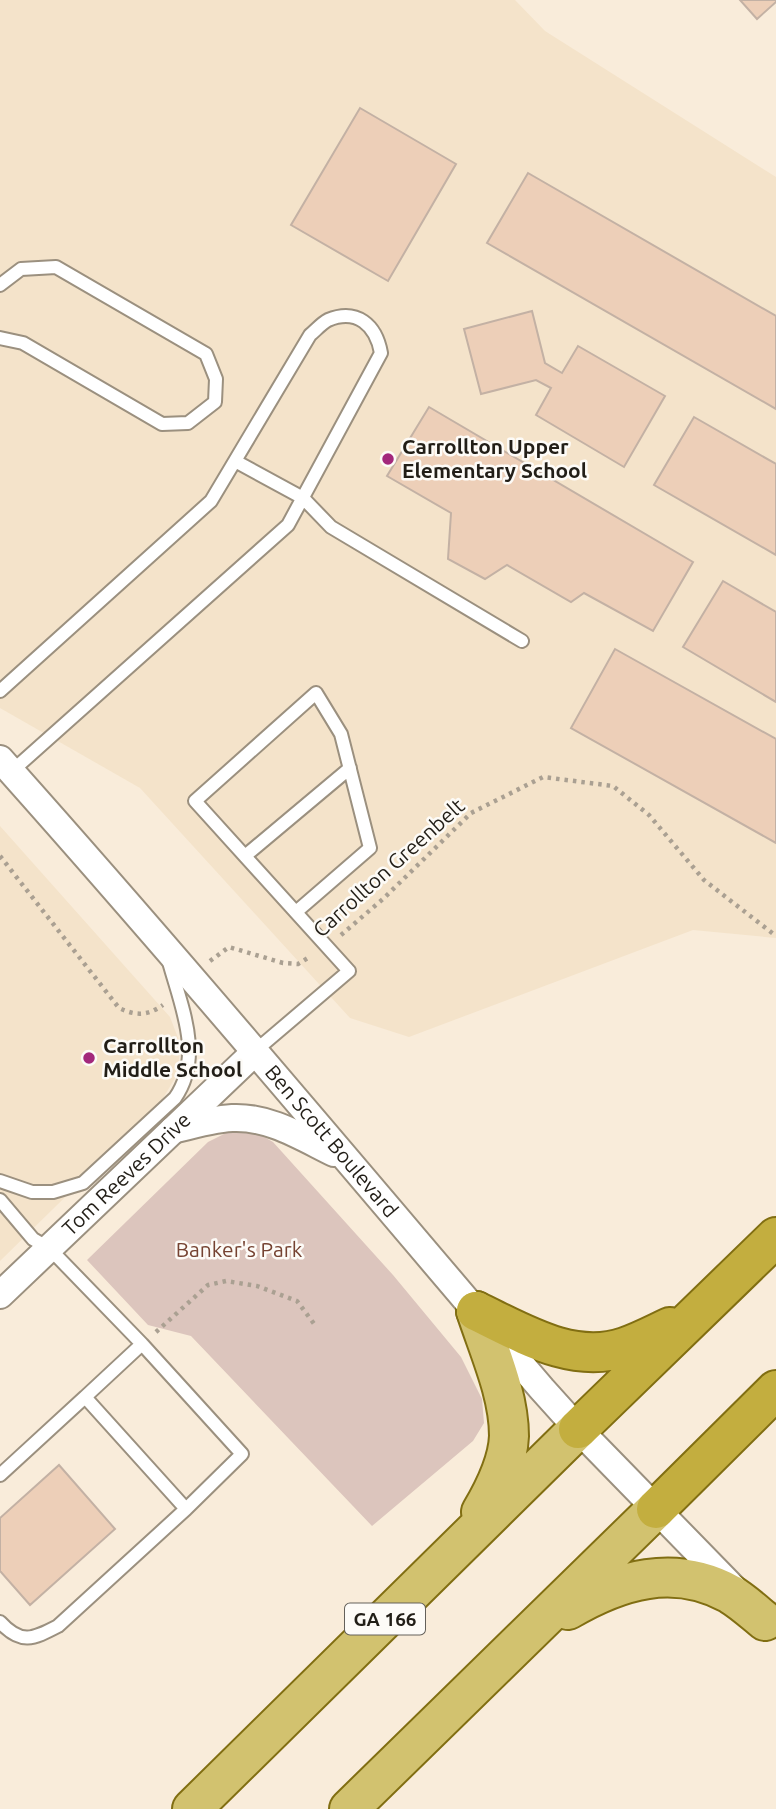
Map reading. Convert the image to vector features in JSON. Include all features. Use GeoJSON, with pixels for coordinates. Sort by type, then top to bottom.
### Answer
{"type":"FeatureCollection","features":[{"type":"Feature","properties":{"kind":"highway","name":"GA 166"},"geometry":{"type":"LineString","coordinates":[[578,1429],[776,1237]]}},
{"type":"Feature","properties":{"kind":"highway"},"geometry":{"type":"LineString","coordinates":[[476,1311],[533,1338],[569,1351],[593,1353],[624,1348],[697,1315]]}},
{"type":"Feature","properties":{"kind":"highway"},"geometry":{"type":"LineString","coordinates":[[656,1510],[776,1390]]}},
{"type":"Feature","properties":{"kind":"main road"},"geometry":{"type":"LineString","coordinates":[[451,1554],[492,1493],[509,1439],[502,1392],[476,1311]]}},
{"type":"Feature","properties":{"kind":"main road","name":"GA 166"},"geometry":{"type":"LineString","coordinates":[[192,1809],[578,1429]]}},
{"type":"Feature","properties":{"kind":"main road"},"geometry":{"type":"LineString","coordinates":[[349,1809],[615,1547],[656,1510]]}},
{"type":"Feature","properties":{"kind":"main road"},"geometry":{"type":"LineString","coordinates":[[484,1676],[567,1611],[598,1592],[628,1582],[666,1578],[699,1582],[730,1594],[771,1627]]}},
{"type":"Feature","properties":{"kind":"street","name":"Ben Scott Boulevard"},"geometry":{"type":"LineString","coordinates":[[6,765],[164,944],[254,1053],[578,1429],[771,1627]]}},
{"type":"Feature","properties":{"kind":"street","name":"Tom Reeves Drive"},"geometry":{"type":"LineString","coordinates":[[0,1295],[254,1053]]}},
{"type":"Feature","properties":{"kind":"street"},"geometry":{"type":"LineString","coordinates":[[173,1130],[233,1118],[256,1120],[277,1126],[344,1158]]}},
{"type":"Feature","properties":{"kind":"lane"},"geometry":{"type":"LineString","coordinates":[[0,285],[21,269],[56,267],[206,354],[216,379],[215,402],[188,424],[162,425],[23,343],[0,338]]}},
{"type":"Feature","properties":{"kind":"lane"},"geometry":{"type":"LineString","coordinates":[[0,691],[211,501],[310,335],[327,321],[351,315],[366,320],[378,340],[381,353],[288,525],[6,765]]}},
{"type":"Feature","properties":{"kind":"lane"},"geometry":{"type":"LineString","coordinates":[[235,461],[303,498],[331,527],[522,641]]}},
{"type":"Feature","properties":{"kind":"lane"},"geometry":{"type":"LineString","coordinates":[[254,1053],[349,971],[195,801],[316,693],[341,734],[370,848],[296,912]]}},
{"type":"Feature","properties":{"kind":"lane"},"geometry":{"type":"LineString","coordinates":[[245,856],[350,768]]}},
{"type":"Feature","properties":{"kind":"lane"},"geometry":{"type":"LineString","coordinates":[[0,1181],[32,1192],[53,1192],[83,1183],[185,1084],[190,1045],[164,944]]}},
{"type":"Feature","properties":{"kind":"lane"},"geometry":{"type":"LineString","coordinates":[[0,1200],[33,1239],[50,1249],[242,1454],[58,1626],[38,1637],[22,1639],[0,1622]]}},
{"type":"Feature","properties":{"kind":"lane"},"geometry":{"type":"LineString","coordinates":[[0,1475],[142,1345]]}},
{"type":"Feature","properties":{"kind":"lane"},"geometry":{"type":"LineString","coordinates":[[85,1397],[186,1509]]}},
{"type":"Feature","properties":{"kind":"path","name":"Carrollton Greenbelt"},"geometry":{"type":"LineString","coordinates":[[217,955],[229,947],[283,963],[298,964],[327,947],[383,899],[471,813],[542,777],[613,786],[649,815],[704,880],[776,936]]}},
{"type":"Feature","properties":{"kind":"path"},"geometry":{"type":"LineString","coordinates":[[0,856],[119,1008],[132,1014],[147,1014],[161,1007]]}},
{"type":"Feature","properties":{"kind":"path"},"geometry":{"type":"LineString","coordinates":[[142,1345],[208,1285],[226,1281],[257,1286],[297,1301],[315,1325]]}},
{"type":"Feature","properties":{"kind":"shaded area","name":"Carrollton Upper Elementary School"},"geometry":{"type":"Polygon","coordinates":[[[0,0],[515,0],[545,31],[776,177],[776,938],[693,930],[409,1037],[350,1018],[140,788],[0,708],[0,0]]]}},
{"type":"Feature","properties":{"kind":"shaded area","name":"Carrollton Middle School"},"geometry":{"type":"Polygon","coordinates":[[[0,826],[170,1017],[180,1043],[178,1073],[159,1105],[0,1261],[0,826]]]}},
{"type":"Feature","properties":{"kind":"green space","name":"Banker's Park"},"geometry":{"type":"Polygon","coordinates":[[[232,1130],[252,1130],[273,1142],[393,1275],[461,1357],[482,1399],[484,1423],[473,1441],[372,1526],[191,1336],[148,1325],[87,1260],[208,1142],[232,1130]]]}},
{"type":"Feature","properties":{"kind":"building"},"geometry":{"type":"Polygon","coordinates":[[[740,0],[776,0],[776,2],[757,19],[740,0]]]}},
{"type":"Feature","properties":{"kind":"building"},"geometry":{"type":"Polygon","coordinates":[[[360,108],[456,164],[388,281],[291,225],[360,108]]]}},
{"type":"Feature","properties":{"kind":"building"},"geometry":{"type":"Polygon","coordinates":[[[528,173],[776,316],[776,409],[487,243],[528,173]]]}},
{"type":"Feature","properties":{"kind":"building"},"geometry":{"type":"Polygon","coordinates":[[[532,311],[545,363],[562,373],[578,346],[665,396],[624,467],[536,415],[551,388],[536,380],[481,394],[464,329],[532,311]]]}},
{"type":"Feature","properties":{"kind":"building"},"geometry":{"type":"Polygon","coordinates":[[[429,407],[693,562],[653,631],[584,593],[571,602],[507,565],[485,579],[448,559],[451,513],[387,476],[429,407]]]}},
{"type":"Feature","properties":{"kind":"building"},"geometry":{"type":"Polygon","coordinates":[[[694,417],[776,464],[776,555],[654,485],[694,417]]]}},
{"type":"Feature","properties":{"kind":"building"},"geometry":{"type":"Polygon","coordinates":[[[723,581],[776,612],[776,702],[683,647],[723,581]]]}},
{"type":"Feature","properties":{"kind":"building"},"geometry":{"type":"Polygon","coordinates":[[[615,649],[776,739],[776,843],[571,728],[615,649]]]}},
{"type":"Feature","properties":{"kind":"building"},"geometry":{"type":"Polygon","coordinates":[[[59,1465],[115,1529],[30,1605],[0,1571],[0,1518],[59,1465]]]}},
{"type":"Feature","properties":{"kind":"place","name":"Carrollton Upper Elementary School"},"geometry":{"type":"Point","coordinates":[388,459]}},
{"type":"Feature","properties":{"kind":"place","name":"Carrollton Middle School"},"geometry":{"type":"Point","coordinates":[89,1058]}}]}
